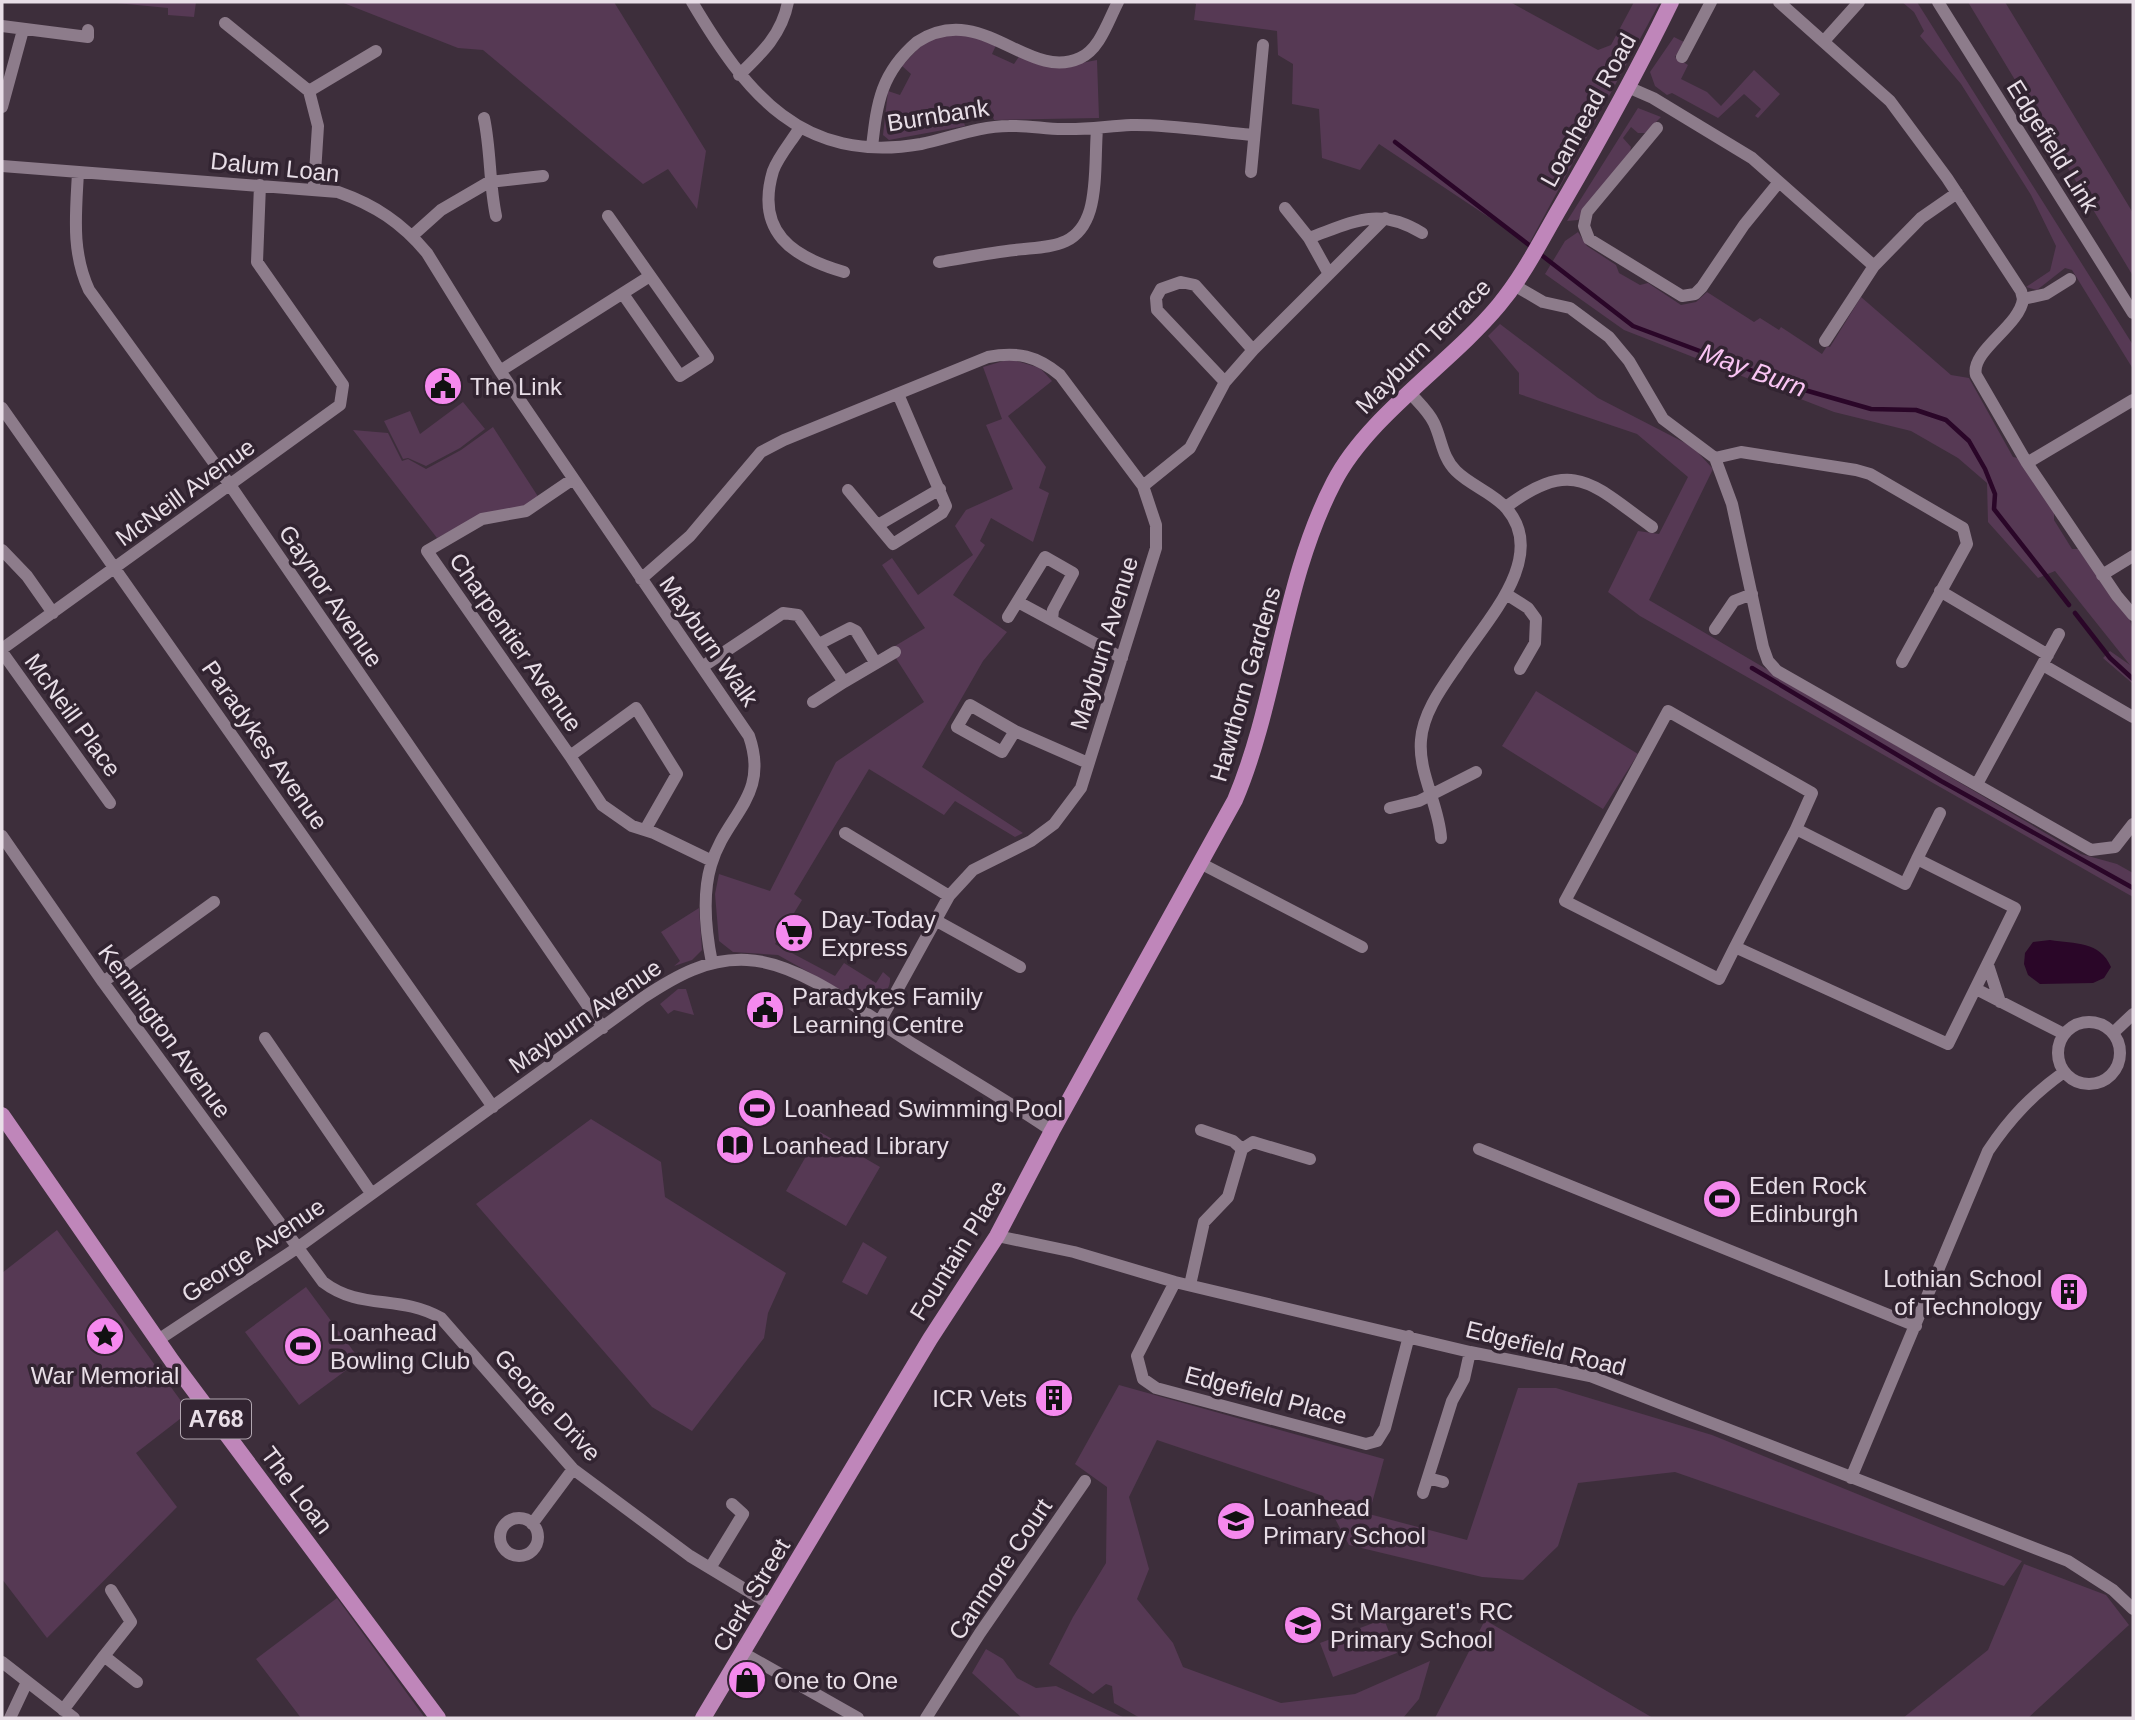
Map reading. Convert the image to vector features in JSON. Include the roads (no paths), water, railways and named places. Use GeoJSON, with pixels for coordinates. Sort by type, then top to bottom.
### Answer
{"type":"FeatureCollection","features":[{"type":"Feature","properties":{"kind":"main road","name":"Loanhead Road"},"geometry":{"type":"LineString","coordinates":[[1528,262],[1630,88],[1671,2]]}},
{"type":"Feature","properties":{"kind":"main road","name":"Mayburn Terrace"},"geometry":{"type":"LineString","coordinates":[[1348,460],[1375,426],[1481,324],[1514,285],[1528,262]]}},
{"type":"Feature","properties":{"kind":"main road","name":"Hawthorn Gardens"},"geometry":{"type":"LineString","coordinates":[[1112,1025],[1235,800],[1252,760],[1284,623],[1309,545],[1334,482],[1348,460]]}},
{"type":"Feature","properties":{"kind":"main road","name":"Fountain Place"},"geometry":{"type":"LineString","coordinates":[[837,1494],[930,1339],[997,1236],[1112,1025]]}},
{"type":"Feature","properties":{"kind":"main road","name":"The Loan"},"geometry":{"type":"LineString","coordinates":[[2,1115],[158,1340],[438,1718]]}},
{"type":"Feature","properties":{"kind":"main road","name":"Clerk Street"},"geometry":{"type":"LineString","coordinates":[[703,1718],[837,1494]]}},
{"type":"Feature","properties":{"kind":"street","name":"Burnbank"},"geometry":{"type":"LineString","coordinates":[[692,2],[739,75],[766,104],[799,129],[839,141],[872,147],[919,144],[1008,125],[1097,129],[1133,125],[1253,135]]}},
{"type":"Feature","properties":{"kind":"street"},"geometry":{"type":"LineString","coordinates":[[739,75],[769,46],[785,16],[788,2]]}},
{"type":"Feature","properties":{"kind":"street"},"geometry":{"type":"LineString","coordinates":[[1682,57],[1711,2]]}},
{"type":"Feature","properties":{"kind":"street"},"geometry":{"type":"LineString","coordinates":[[1779,2],[1890,101],[1957,193],[2023,299],[2019,312],[1977,361],[1975,369],[1980,383],[2027,463],[2102,575],[2133,615]]}},
{"type":"Feature","properties":{"kind":"street"},"geometry":{"type":"LineString","coordinates":[[1824,41],[1859,2]]}},
{"type":"Feature","properties":{"kind":"street","name":"Edgefield Link"},"geometry":{"type":"LineString","coordinates":[[1938,2],[2133,313]]}},
{"type":"Feature","properties":{"kind":"street"},"geometry":{"type":"LineString","coordinates":[[872,147],[878,99],[889,74],[907,51],[929,31],[951,23],[978,25],[1049,61],[1079,59],[1095,47],[1112,4]]}},
{"type":"Feature","properties":{"kind":"street"},"geometry":{"type":"LineString","coordinates":[[225,23],[309,91],[318,126],[314,189]]}},
{"type":"Feature","properties":{"kind":"street"},"geometry":{"type":"LineString","coordinates":[[2,26],[88,37],[88,30]]}},
{"type":"Feature","properties":{"kind":"street"},"geometry":{"type":"LineString","coordinates":[[2,107],[23,30]]}},
{"type":"Feature","properties":{"kind":"street"},"geometry":{"type":"LineString","coordinates":[[1251,172],[1259,71],[1264,45]]}},
{"type":"Feature","properties":{"kind":"street"},"geometry":{"type":"LineString","coordinates":[[309,91],[376,51]]}},
{"type":"Feature","properties":{"kind":"street"},"geometry":{"type":"LineString","coordinates":[[1259,71],[1273,71]]}},
{"type":"Feature","properties":{"kind":"street"},"geometry":{"type":"LineString","coordinates":[[1630,88],[1653,98],[1740,149],[1874,266]]}},
{"type":"Feature","properties":{"kind":"street"},"geometry":{"type":"LineString","coordinates":[[484,118],[492,158],[489,182],[496,216]]}},
{"type":"Feature","properties":{"kind":"street"},"geometry":{"type":"LineString","coordinates":[[1657,128],[1637,143],[1587,212],[1584,219],[1585,233],[1609,253],[1682,296],[1696,294],[1744,225],[1779,183]]}},
{"type":"Feature","properties":{"kind":"street"},"geometry":{"type":"LineString","coordinates":[[799,129],[774,169],[769,201],[776,233],[812,270],[844,272]]}},
{"type":"Feature","properties":{"kind":"street"},"geometry":{"type":"LineString","coordinates":[[939,262],[959,265],[1017,249],[1043,249],[1068,240],[1082,227],[1090,209],[1097,129]]}},
{"type":"Feature","properties":{"kind":"street","name":"Dalum Loan"},"geometry":{"type":"LineString","coordinates":[[2,166],[314,189],[361,200],[382,211],[412,236],[426,253],[500,371]]}},
{"type":"Feature","properties":{"kind":"street","name":"Gaynor Avenue"},"geometry":{"type":"LineString","coordinates":[[78,172],[75,245],[80,270],[89,290],[230,485],[603,1028]]}},
{"type":"Feature","properties":{"kind":"street"},"geometry":{"type":"LineString","coordinates":[[412,236],[441,210],[489,182],[543,176]]}},
{"type":"Feature","properties":{"kind":"street","name":"McNeill Avenue"},"geometry":{"type":"LineString","coordinates":[[53,613],[341,405],[343,385],[257,262],[260,185]]}},
{"type":"Feature","properties":{"kind":"street"},"geometry":{"type":"LineString","coordinates":[[1825,341],[1874,266],[1921,218],[1957,193]]}},
{"type":"Feature","properties":{"kind":"street"},"geometry":{"type":"LineString","coordinates":[[1285,208],[1309,238],[1329,274]]}},
{"type":"Feature","properties":{"kind":"street"},"geometry":{"type":"LineString","coordinates":[[608,216],[709,358],[680,376],[624,294]]}},
{"type":"Feature","properties":{"kind":"street"},"geometry":{"type":"LineString","coordinates":[[1309,238],[1371,216],[1404,222],[1422,233]]}},
{"type":"Feature","properties":{"kind":"street"},"geometry":{"type":"LineString","coordinates":[[1143,486],[1190,448],[1226,382],[1253,350],[1385,218]]}},
{"type":"Feature","properties":{"kind":"street"},"geometry":{"type":"LineString","coordinates":[[500,371],[546,339],[624,294],[650,275]]}},
{"type":"Feature","properties":{"kind":"street"},"geometry":{"type":"LineString","coordinates":[[2023,299],[2046,294],[2070,279]]}},
{"type":"Feature","properties":{"kind":"street"},"geometry":{"type":"LineString","coordinates":[[1226,382],[1157,310],[1156,298],[1161,289],[1181,282],[1195,285],[1253,350]]}},
{"type":"Feature","properties":{"kind":"street"},"geometry":{"type":"LineString","coordinates":[[1514,285],[1543,302],[1570,308],[1609,337],[1629,361],[1663,419],[1715,458],[1732,504],[1763,647],[1768,661],[1777,671],[2091,850],[2115,847],[2133,824]]}},
{"type":"Feature","properties":{"kind":"street","name":"Mayburn Avenue"},"geometry":{"type":"LineString","coordinates":[[641,579],[690,536],[761,452],[988,357],[1007,353],[1028,355],[1046,363],[1060,375],[1143,486],[1156,525],[1156,548],[1081,788],[1055,824],[1031,841],[973,870],[949,896],[879,1023]]}},
{"type":"Feature","properties":{"kind":"street","name":"Mayburn Walk"},"geometry":{"type":"LineString","coordinates":[[500,371],[749,736],[756,773],[753,790],[712,861],[705,889],[712,962]]}},
{"type":"Feature","properties":{"kind":"street"},"geometry":{"type":"LineString","coordinates":[[848,490],[893,544],[942,513],[946,506],[898,394]]}},
{"type":"Feature","properties":{"kind":"street"},"geometry":{"type":"LineString","coordinates":[[1411,394],[1431,417],[1444,455],[1456,471],[1506,507],[1515,521],[1521,555],[1506,594],[1443,687],[1424,726],[1422,758],[1441,838]]}},
{"type":"Feature","properties":{"kind":"street"},"geometry":{"type":"LineString","coordinates":[[2027,463],[2133,400]]}},
{"type":"Feature","properties":{"kind":"street","name":"Paradykes Avenue"},"geometry":{"type":"LineString","coordinates":[[2,408],[493,1107]]}},
{"type":"Feature","properties":{"kind":"street"},"geometry":{"type":"LineString","coordinates":[[1715,458],[1741,452],[1856,470],[1870,474],[1963,528],[1967,544],[1902,662]]}},
{"type":"Feature","properties":{"kind":"street"},"geometry":{"type":"LineString","coordinates":[[1506,507],[1530,490],[1564,478],[1581,480],[1600,490],[1644,524]]}},
{"type":"Feature","properties":{"kind":"street","name":"Charpentier Avenue"},"geometry":{"type":"LineString","coordinates":[[573,479],[526,511],[482,519],[427,551],[602,805],[632,826],[712,861]]}},
{"type":"Feature","properties":{"kind":"street"},"geometry":{"type":"LineString","coordinates":[[878,525],[940,489]]}},
{"type":"Feature","properties":{"kind":"street"},"geometry":{"type":"LineString","coordinates":[[2,550],[27,576],[53,613],[2,651]]}},
{"type":"Feature","properties":{"kind":"street"},"geometry":{"type":"LineString","coordinates":[[2102,575],[2133,556]]}},
{"type":"Feature","properties":{"kind":"street"},"geometry":{"type":"LineString","coordinates":[[1008,617],[1045,557],[1073,573],[1053,610],[1052,620]]}},
{"type":"Feature","properties":{"kind":"street"},"geometry":{"type":"LineString","coordinates":[[1940,591],[2133,717]]}},
{"type":"Feature","properties":{"kind":"street"},"geometry":{"type":"LineString","coordinates":[[1506,594],[1528,608],[1536,619],[1535,643],[1520,669]]}},
{"type":"Feature","properties":{"kind":"street"},"geometry":{"type":"LineString","coordinates":[[1715,629],[1734,601],[1752,594]]}},
{"type":"Feature","properties":{"kind":"street"},"geometry":{"type":"LineString","coordinates":[[1018,602],[1122,658]]}},
{"type":"Feature","properties":{"kind":"street"},"geometry":{"type":"LineString","coordinates":[[702,667],[783,613],[798,615],[844,682]]}},
{"type":"Feature","properties":{"kind":"street"},"geometry":{"type":"LineString","coordinates":[[819,644],[850,628],[856,631],[875,662]]}},
{"type":"Feature","properties":{"kind":"street"},"geometry":{"type":"LineString","coordinates":[[1977,784],[2059,634]]}},
{"type":"Feature","properties":{"kind":"street","name":"McNeill Place"},"geometry":{"type":"LineString","coordinates":[[2,651],[110,803]]}},
{"type":"Feature","properties":{"kind":"street"},"geometry":{"type":"LineString","coordinates":[[813,702],[895,652]]}},
{"type":"Feature","properties":{"kind":"street"},"geometry":{"type":"LineString","coordinates":[[1015,731],[1002,752],[957,727],[970,705],[1015,731],[1088,763]]}},
{"type":"Feature","properties":{"kind":"street","name":"Charpentier Avenue"},"geometry":{"type":"LineString","coordinates":[[570,756],[636,709],[677,774],[645,830]]}},
{"type":"Feature","properties":{"kind":"street"},"geometry":{"type":"LineString","coordinates":[[1668,711],[1812,793],[1796,829],[1719,979],[1565,901],[1668,711]]}},
{"type":"Feature","properties":{"kind":"street"},"geometry":{"type":"LineString","coordinates":[[1390,808],[1432,794],[1476,772]]}},
{"type":"Feature","properties":{"kind":"street"},"geometry":{"type":"LineString","coordinates":[[1796,829],[1905,884],[1940,813]]}},
{"type":"Feature","properties":{"kind":"street"},"geometry":{"type":"LineString","coordinates":[[845,833],[949,896]]}},
{"type":"Feature","properties":{"kind":"street","name":"Kennington Avenue"},"geometry":{"type":"LineString","coordinates":[[2,836],[103,982],[297,1248]]}},
{"type":"Feature","properties":{"kind":"street"},"geometry":{"type":"LineString","coordinates":[[1735,947],[1948,1044],[2015,908],[1917,859]]}},
{"type":"Feature","properties":{"kind":"street"},"geometry":{"type":"LineString","coordinates":[[1200,863],[1362,947]]}},
{"type":"Feature","properties":{"kind":"street"},"geometry":{"type":"LineString","coordinates":[[103,982],[214,902]]}},
{"type":"Feature","properties":{"kind":"street"},"geometry":{"type":"LineString","coordinates":[[935,920],[1020,967]]}},
{"type":"Feature","properties":{"kind":"street","name":"Mayburn Avenue"},"geometry":{"type":"LineString","coordinates":[[371,1193],[667,982],[687,970],[712,962],[744,960],[779,965],[879,1023],[1052,1131]]}},
{"type":"Feature","properties":{"kind":"street"},"geometry":{"type":"LineString","coordinates":[[1988,965],[2000,1002]]}},
{"type":"Feature","properties":{"kind":"street"},"geometry":{"type":"LineString","coordinates":[[1976,989],[2064,1034]]}},
{"type":"Feature","properties":{"kind":"street"},"geometry":{"type":"LineString","coordinates":[[2113,1032],[2133,1014]]}},
{"type":"Feature","properties":{"kind":"street"},"geometry":{"type":"LineString","coordinates":[[2085,1022],[2101,1024],[2113,1032],[2118,1041],[2119,1060],[2109,1077],[2091,1084],[2071,1079],[2064,1072],[2058,1053],[2064,1034],[2085,1022]]}},
{"type":"Feature","properties":{"kind":"street"},"geometry":{"type":"LineString","coordinates":[[265,1038],[371,1193]]}},
{"type":"Feature","properties":{"kind":"street"},"geometry":{"type":"LineString","coordinates":[[1851,1478],[1988,1151],[2007,1122],[2031,1095],[2064,1072]]}},
{"type":"Feature","properties":{"kind":"street"},"geometry":{"type":"LineString","coordinates":[[1201,1130],[1233,1141],[1242,1149]]}},
{"type":"Feature","properties":{"kind":"street"},"geometry":{"type":"LineString","coordinates":[[1190,1285],[1205,1222],[1228,1197],[1242,1149],[1253,1142],[1310,1159]]}},
{"type":"Feature","properties":{"kind":"street"},"geometry":{"type":"LineString","coordinates":[[1479,1149],[1916,1326]]}},
{"type":"Feature","properties":{"kind":"street","name":"George Avenue"},"geometry":{"type":"LineString","coordinates":[[158,1340],[297,1248],[371,1193]]}},
{"type":"Feature","properties":{"kind":"street","name":"Edgefield Road"},"geometry":{"type":"LineString","coordinates":[[997,1236],[1074,1252],[1175,1282],[1470,1352],[1590,1376],[2068,1561],[2113,1590],[2133,1609]]}},
{"type":"Feature","properties":{"kind":"street","name":"George Drive"},"geometry":{"type":"LineString","coordinates":[[297,1248],[323,1282],[335,1291],[355,1299],[411,1304],[441,1318],[573,1469],[710,1568],[771,1605]]}},
{"type":"Feature","properties":{"kind":"street","name":"Edgefield Place"},"geometry":{"type":"LineString","coordinates":[[1175,1282],[1137,1356],[1143,1379],[1156,1388],[1366,1444],[1377,1441],[1385,1428],[1409,1336]]}},
{"type":"Feature","properties":{"kind":"street"},"geometry":{"type":"LineString","coordinates":[[1423,1493],[1452,1401],[1464,1379],[1470,1352]]}},
{"type":"Feature","properties":{"kind":"street"},"geometry":{"type":"LineString","coordinates":[[532,1524],[573,1469]]}},
{"type":"Feature","properties":{"kind":"street"},"geometry":{"type":"LineString","coordinates":[[1428,1478],[1443,1482]]}},
{"type":"Feature","properties":{"kind":"street","name":"Canmore Court"},"geometry":{"type":"LineString","coordinates":[[926,1718],[1085,1481]]}},
{"type":"Feature","properties":{"kind":"street"},"geometry":{"type":"LineString","coordinates":[[710,1568],[743,1514],[733,1504]]}},
{"type":"Feature","properties":{"kind":"street"},"geometry":{"type":"LineString","coordinates":[[63,1710],[131,1622],[111,1590]]}},
{"type":"Feature","properties":{"kind":"street"},"geometry":{"type":"LineString","coordinates":[[743,1653],[858,1718]]}},
{"type":"Feature","properties":{"kind":"street"},"geometry":{"type":"LineString","coordinates":[[104,1656],[137,1682]]}},
{"type":"Feature","properties":{"kind":"street"},"geometry":{"type":"LineString","coordinates":[[2,1662],[74,1718]]}},
{"type":"Feature","properties":{"kind":"street"},"geometry":{"type":"LineString","coordinates":[[10,1718],[27,1682]]}},
{"type":"Feature","properties":{"kind":"waterway","name":"May Burn"},"geometry":{"type":"LineString","coordinates":[[1395,142],[1533,248]]}},
{"type":"Feature","properties":{"kind":"waterway","name":"May Burn"},"geometry":{"type":"LineString","coordinates":[[1540,254],[1633,326],[1801,389],[1871,409],[1916,410],[1946,420],[1969,441],[1985,469],[1995,494],[1994,509],[2069,605]]}},
{"type":"Feature","properties":{"kind":"waterway","name":"May Burn"},"geometry":{"type":"LineString","coordinates":[[2075,613],[2110,658],[2133,679]]}},
{"type":"Feature","properties":{"kind":"waterway"},"geometry":{"type":"LineString","coordinates":[[1752,668],[1941,781],[2133,888]]}},
{"type":"Feature","properties":{"kind":"place","name":"The Link"},"geometry":{"type":"Point","coordinates":[443,386]}},
{"type":"Feature","properties":{"kind":"place","name":"Day-Today Express"},"geometry":{"type":"Point","coordinates":[794,933]}},
{"type":"Feature","properties":{"kind":"place","name":"Paradykes Family Learning Centre"},"geometry":{"type":"Point","coordinates":[765,1010]}},
{"type":"Feature","properties":{"kind":"place","name":"Loanhead Swimming Pool"},"geometry":{"type":"Point","coordinates":[757,1108]}},
{"type":"Feature","properties":{"kind":"place","name":"Loanhead Library"},"geometry":{"type":"Point","coordinates":[735,1145]}},
{"type":"Feature","properties":{"kind":"place","name":"Eden Rock Edinburgh"},"geometry":{"type":"Point","coordinates":[1722,1199]}},
{"type":"Feature","properties":{"kind":"place","name":"Lothian School of Technology"},"geometry":{"type":"Point","coordinates":[2069,1292]}},
{"type":"Feature","properties":{"kind":"place","name":"War Memorial"},"geometry":{"type":"Point","coordinates":[105,1336]}},
{"type":"Feature","properties":{"kind":"place","name":"Loanhead Bowling Club"},"geometry":{"type":"Point","coordinates":[303,1346]}},
{"type":"Feature","properties":{"kind":"place","name":"ICR Vets"},"geometry":{"type":"Point","coordinates":[1054,1398]}},
{"type":"Feature","properties":{"kind":"place","name":"Loanhead Primary School"},"geometry":{"type":"Point","coordinates":[1236,1521]}},
{"type":"Feature","properties":{"kind":"place","name":"St Margaret's RC Primary School"},"geometry":{"type":"Point","coordinates":[1303,1625]}},
{"type":"Feature","properties":{"kind":"place","name":"One to One"},"geometry":{"type":"Point","coordinates":[747,1680]}}]}
